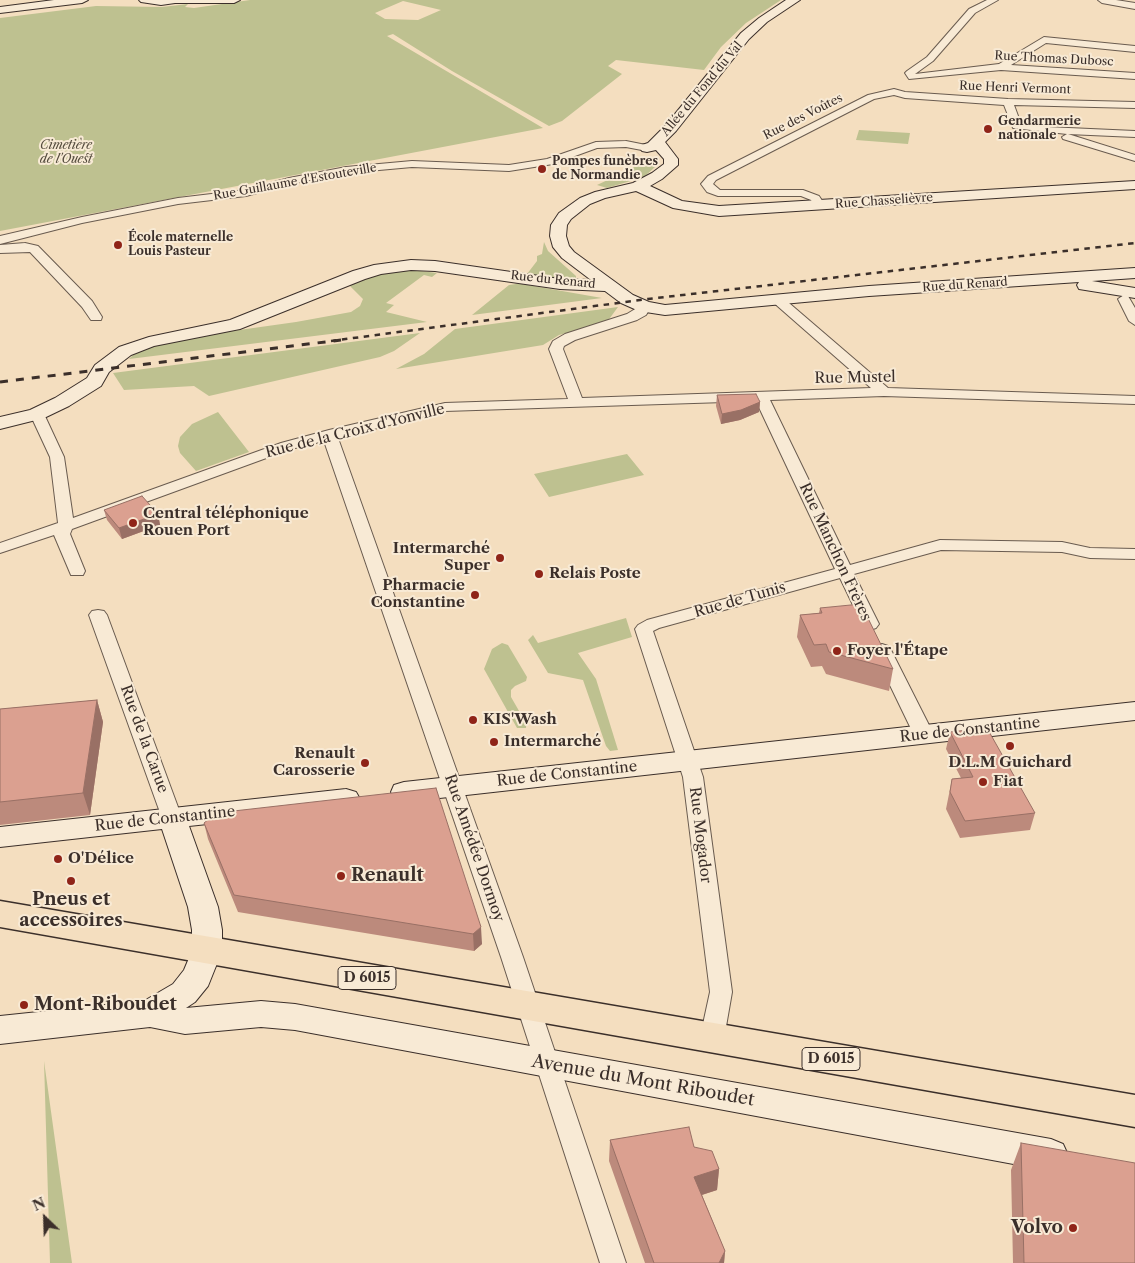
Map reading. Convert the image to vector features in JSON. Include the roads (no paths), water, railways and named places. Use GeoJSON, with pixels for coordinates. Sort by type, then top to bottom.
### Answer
{"type":"FeatureCollection","features":[{"type":"Feature","properties":{"kind":"main road","name":"D 6015"},"geometry":{"type":"LineString","coordinates":[[0,914],[1135,1111]]}},
{"type":"Feature","properties":{"kind":"street"},"geometry":{"type":"LineString","coordinates":[[0,10],[82,0]]}},
{"type":"Feature","properties":{"kind":"street"},"geometry":{"type":"LineString","coordinates":[[145,0],[161,2],[175,0],[234,0]]}},
{"type":"Feature","properties":{"kind":"street","name":"Allée du Fond du Val"},"geometry":{"type":"LineString","coordinates":[[656,147],[745,36],[764,20],[794,0]]}},
{"type":"Feature","properties":{"kind":"street"},"geometry":{"type":"LineString","coordinates":[[902,83],[930,58],[972,11],[994,0]]}},
{"type":"Feature","properties":{"kind":"street"},"geometry":{"type":"LineString","coordinates":[[1102,0],[1135,6]]}},
{"type":"Feature","properties":{"kind":"street"},"geometry":{"type":"LineString","coordinates":[[1002,67],[1044,40],[1135,49]]}},
{"type":"Feature","properties":{"kind":"street","name":"Rue Thomas Dubosc"},"geometry":{"type":"LineString","coordinates":[[902,83],[1002,67],[1135,76]]}},
{"type":"Feature","properties":{"kind":"street","name":"Rue Henri Vermont"},"geometry":{"type":"LineString","coordinates":[[902,83],[905,95],[1008,102],[1135,105]]}},
{"type":"Feature","properties":{"kind":"street","name":"Rue des Voûtes"},"geometry":{"type":"LineString","coordinates":[[820,205],[815,198],[803,193],[718,193],[711,190],[707,184],[712,178],[902,83]]}},
{"type":"Feature","properties":{"kind":"street"},"geometry":{"type":"LineString","coordinates":[[1008,102],[1017,126],[1046,130],[1135,134]]}},
{"type":"Feature","properties":{"kind":"street"},"geometry":{"type":"LineString","coordinates":[[1046,130],[1056,135],[1094,144],[1135,158]]}},
{"type":"Feature","properties":{"kind":"street","name":"Rue Guillaume d'Estouteville"},"geometry":{"type":"LineString","coordinates":[[0,240],[90,218],[178,201],[246,193],[288,181],[346,170],[412,164],[509,168],[549,162],[596,145],[626,144],[656,147]]}},
{"type":"Feature","properties":{"kind":"street"},"geometry":{"type":"LineString","coordinates":[[608,286],[568,255],[561,247],[558,236],[559,225],[565,216],[585,200],[600,194],[638,186],[657,176],[671,165],[672,159],[656,147]]}},
{"type":"Feature","properties":{"kind":"street","name":"Rue Chasselièvre"},"geometry":{"type":"LineString","coordinates":[[638,186],[678,205],[719,211],[1135,185]]}},
{"type":"Feature","properties":{"kind":"street"},"geometry":{"type":"LineString","coordinates":[[0,249],[25,247],[34,250],[87,304],[96,317]]}},
{"type":"Feature","properties":{"kind":"street","name":"Rue du Renard"},"geometry":{"type":"LineString","coordinates":[[0,423],[37,414],[62,402],[94,382],[102,369],[125,351],[156,340],[234,325],[365,273],[380,269],[411,265],[435,266],[546,282],[608,286],[645,308],[665,310],[869,291],[1135,273]]}},
{"type":"Feature","properties":{"kind":"street"},"geometry":{"type":"LineString","coordinates":[[1078,276],[1095,286]]}},
{"type":"Feature","properties":{"kind":"street"},"geometry":{"type":"LineString","coordinates":[[1046,279],[1095,286],[1130,296],[1135,321]]}},
{"type":"Feature","properties":{"kind":"street"},"geometry":{"type":"LineString","coordinates":[[778,300],[884,392]]}},
{"type":"Feature","properties":{"kind":"street"},"geometry":{"type":"LineString","coordinates":[[576,402],[556,349],[558,344],[570,337],[632,317],[645,308]]}},
{"type":"Feature","properties":{"kind":"street","name":"Rue Mustel"},"geometry":{"type":"LineString","coordinates":[[576,402],[884,392],[1135,400]]}},
{"type":"Feature","properties":{"kind":"street","name":"Rue Manchon Frères"},"geometry":{"type":"LineString","coordinates":[[761,396],[924,735]]}},
{"type":"Feature","properties":{"kind":"street","name":"Rue de la Croix d'Yonville"},"geometry":{"type":"LineString","coordinates":[[0,548],[66,526],[265,453],[329,434],[445,407],[576,402]]}},
{"type":"Feature","properties":{"kind":"street"},"geometry":{"type":"LineString","coordinates":[[37,414],[57,457],[66,526],[62,534],[77,571]]}},
{"type":"Feature","properties":{"kind":"street","name":"Rue Amédée Dormoy"},"geometry":{"type":"LineString","coordinates":[[329,434],[548,1064],[613,1263]]}},
{"type":"Feature","properties":{"kind":"street"},"geometry":{"type":"LineString","coordinates":[[844,572],[940,545],[1062,547],[1090,553],[1135,554]]}},
{"type":"Feature","properties":{"kind":"street","name":"Rue de Tunis"},"geometry":{"type":"LineString","coordinates":[[646,637],[644,629],[653,624],[844,572]]}},
{"type":"Feature","properties":{"kind":"street","name":"Rue de la Carue"},"geometry":{"type":"LineString","coordinates":[[98,615],[203,907],[207,930],[207,951]]}},
{"type":"Feature","properties":{"kind":"street","name":"Rue Mogador"},"geometry":{"type":"LineString","coordinates":[[646,637],[693,776],[721,992],[712,1038]]}},
{"type":"Feature","properties":{"kind":"street","name":"Rue de Constantine"},"geometry":{"type":"LineString","coordinates":[[0,837],[1135,711]]}},
{"type":"Feature","properties":{"kind":"street","name":"Avenue du Mont Riboudet"},"geometry":{"type":"LineString","coordinates":[[150,1014],[184,994],[198,977],[207,951]]}},
{"type":"Feature","properties":{"kind":"street","name":"Avenue du Mont Riboudet"},"geometry":{"type":"LineString","coordinates":[[0,1030],[150,1014],[185,1021],[261,1014],[295,1017],[1077,1160]]}},
{"type":"Feature","properties":{"kind":"railway"},"geometry":{"type":"LineString","coordinates":[[331,341],[648,299],[1135,243]]}},
{"type":"Feature","properties":{"kind":"railway"},"geometry":{"type":"LineString","coordinates":[[0,382],[341,340]]}},
{"type":"Feature","properties":{"kind":"place","name":"Gendarmerie nationale"},"geometry":{"type":"Point","coordinates":[988,129]}},
{"type":"Feature","properties":{"kind":"place","name":"Pompes funèbres de Normandie"},"geometry":{"type":"Point","coordinates":[542,169]}},
{"type":"Feature","properties":{"kind":"place","name":"École maternelle Louis Pasteur"},"geometry":{"type":"Point","coordinates":[118,245]}},
{"type":"Feature","properties":{"kind":"place","name":"Central téléphonique Rouen Port"},"geometry":{"type":"Point","coordinates":[133,523]}},
{"type":"Feature","properties":{"kind":"place","name":"Intermarché Super"},"geometry":{"type":"Point","coordinates":[500,558]}},
{"type":"Feature","properties":{"kind":"place","name":"Relais Poste"},"geometry":{"type":"Point","coordinates":[539,574]}},
{"type":"Feature","properties":{"kind":"place","name":"Pharmacie Constantine"},"geometry":{"type":"Point","coordinates":[475,595]}},
{"type":"Feature","properties":{"kind":"place","name":"Foyer l'Étape"},"geometry":{"type":"Point","coordinates":[837,651]}},
{"type":"Feature","properties":{"kind":"place","name":"KIS'Wash"},"geometry":{"type":"Point","coordinates":[473,720]}},
{"type":"Feature","properties":{"kind":"place","name":"Intermarché"},"geometry":{"type":"Point","coordinates":[494,742]}},
{"type":"Feature","properties":{"kind":"place","name":"D.L.M Guichard"},"geometry":{"type":"Point","coordinates":[1010,746]}},
{"type":"Feature","properties":{"kind":"place","name":"Renault Carosserie"},"geometry":{"type":"Point","coordinates":[365,763]}},
{"type":"Feature","properties":{"kind":"place","name":"Fiat"},"geometry":{"type":"Point","coordinates":[983,782]}},
{"type":"Feature","properties":{"kind":"place","name":"O'Délice"},"geometry":{"type":"Point","coordinates":[58,859]}},
{"type":"Feature","properties":{"kind":"place","name":"Renault"},"geometry":{"type":"Point","coordinates":[341,876]}},
{"type":"Feature","properties":{"kind":"place","name":"Pneus et accessoires"},"geometry":{"type":"Point","coordinates":[71,881]}},
{"type":"Feature","properties":{"kind":"place","name":"Mont-Riboudet"},"geometry":{"type":"Point","coordinates":[24,1005]}},
{"type":"Feature","properties":{"kind":"place","name":"Volvo"},"geometry":{"type":"Point","coordinates":[1073,1228]}},
{"type":"Feature","properties":{"kind":"park label","name":"Cimetière de l'Ouest"},"geometry":{"type":"Point","coordinates":[66,153]}}]}
